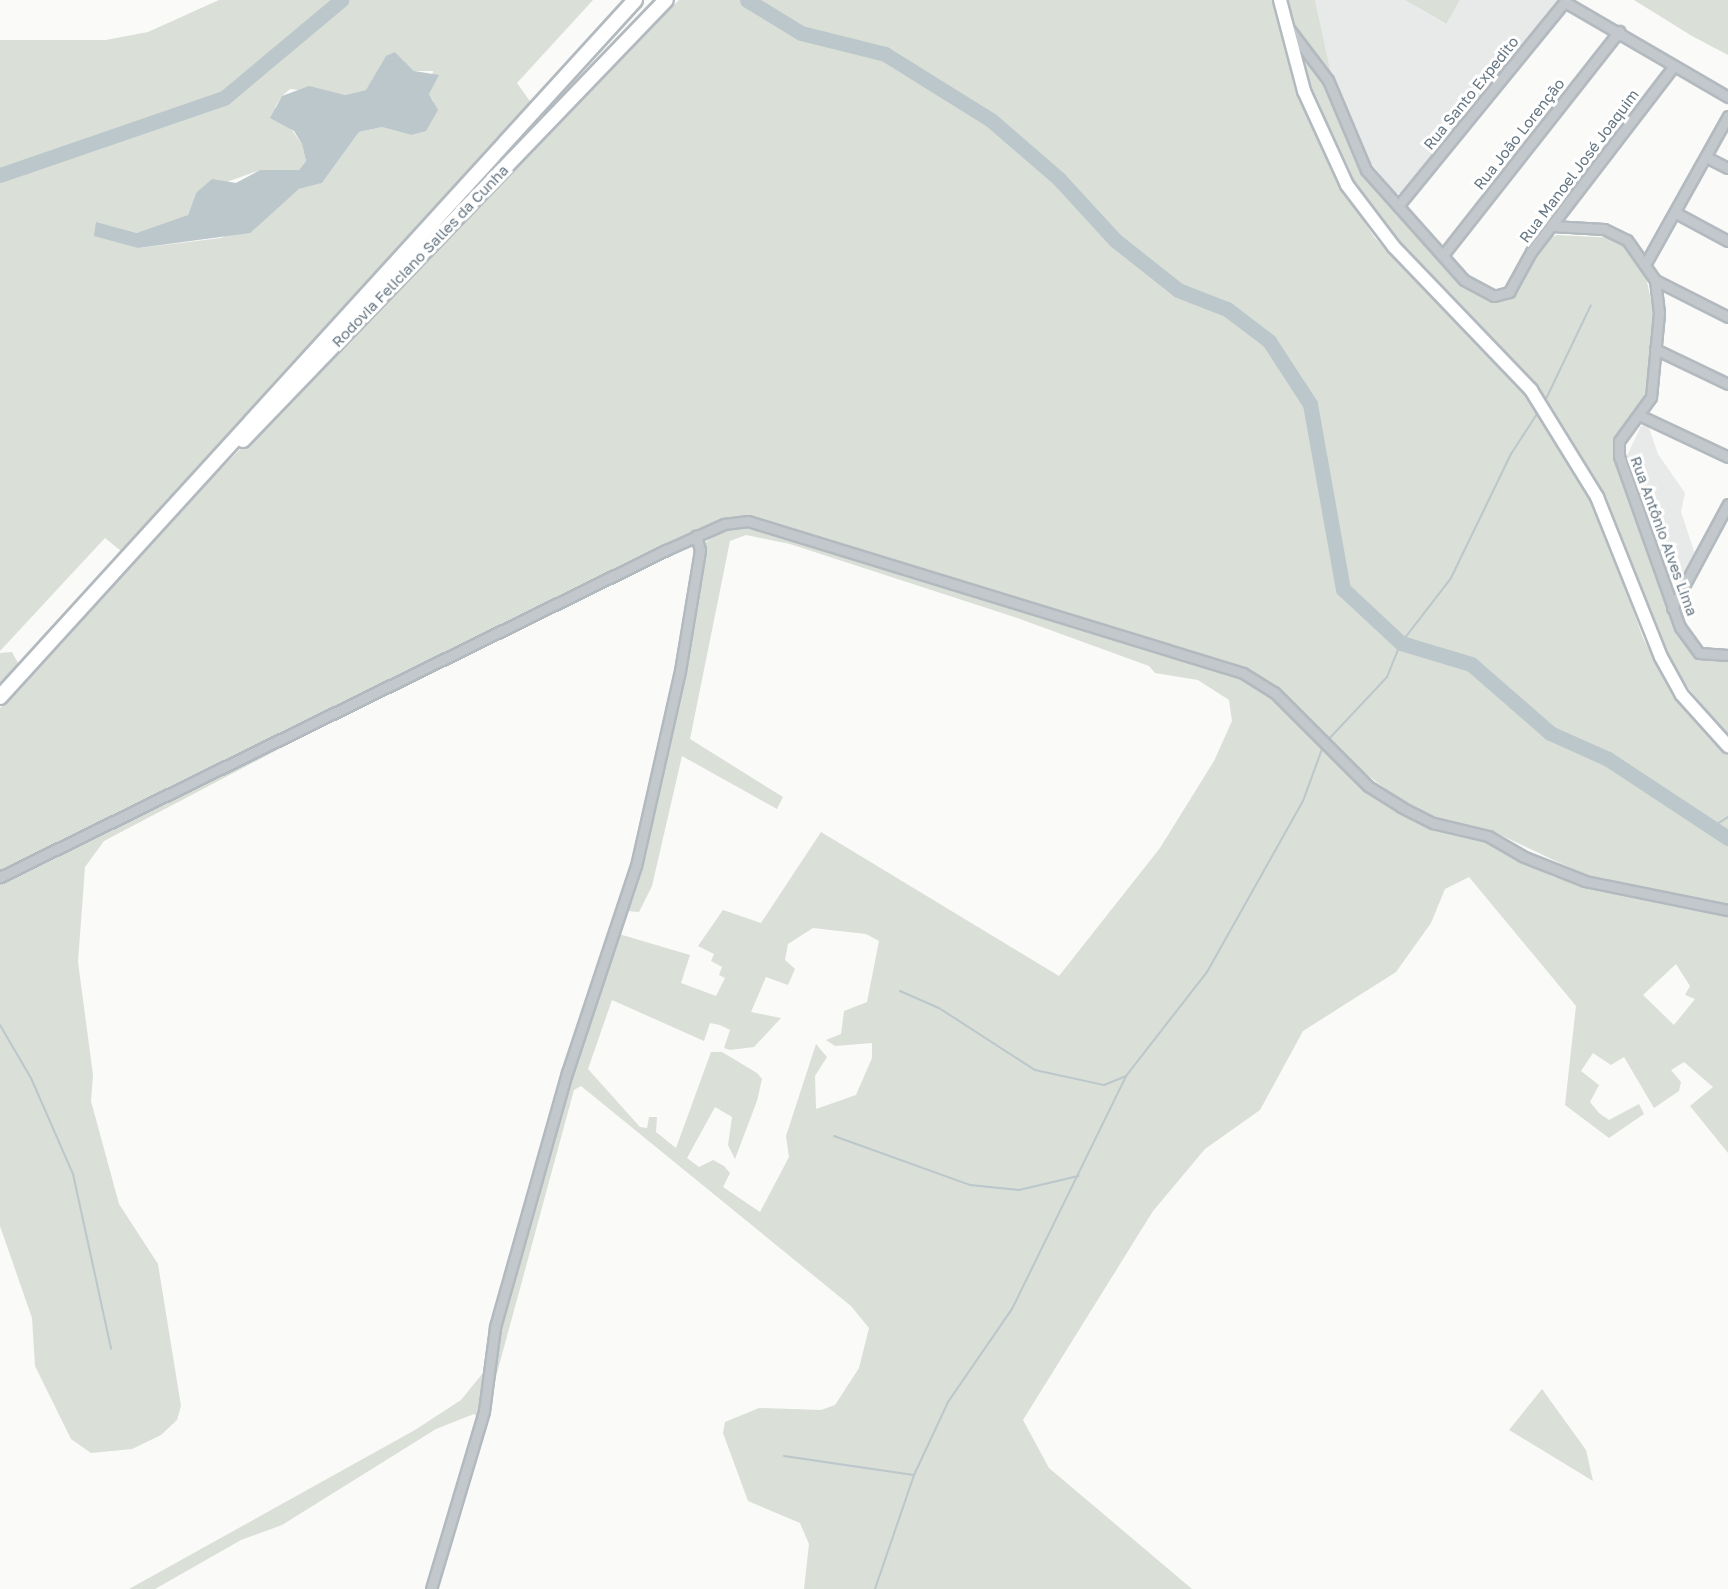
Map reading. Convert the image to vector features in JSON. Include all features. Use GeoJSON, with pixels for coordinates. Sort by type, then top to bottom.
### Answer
{"type":"FeatureCollection","features":[{"type":"Feature","properties":{"kind":"main road","name":"Rodovia Feliciano Salles da Cunha"},"geometry":{"type":"LineString","coordinates":[[0,697],[635,0]]}},
{"type":"Feature","properties":{"kind":"main road","name":"Rodovia Feliciano Salles da Cunha"},"geometry":{"type":"LineString","coordinates":[[171,510],[666,0]]}},
{"type":"Feature","properties":{"kind":"main road"},"geometry":{"type":"LineString","coordinates":[[1280,0],[1307,99],[1347,186],[1394,247],[1531,390],[1597,497],[1661,657],[1682,695],[1728,746]]}},
{"type":"Feature","properties":{"kind":"street"},"geometry":{"type":"LineString","coordinates":[[1565,1],[1619,31],[1672,68],[1728,97]]}},
{"type":"Feature","properties":{"kind":"street","name":"Rua Santo Expedito"},"geometry":{"type":"LineString","coordinates":[[1398,206],[1565,1]]}},
{"type":"Feature","properties":{"kind":"street"},"geometry":{"type":"LineString","coordinates":[[1288,27],[1328,80],[1366,170],[1443,255]]}},
{"type":"Feature","properties":{"kind":"street","name":"Rua João Lorenção"},"geometry":{"type":"LineString","coordinates":[[1443,255],[1619,31]]}},
{"type":"Feature","properties":{"kind":"street","name":"Rua Manoel José Joaquim"},"geometry":{"type":"LineString","coordinates":[[1443,255],[1480,292],[1501,295],[1515,284],[1552,226],[1672,68]]}},
{"type":"Feature","properties":{"kind":"street"},"geometry":{"type":"LineString","coordinates":[[1647,261],[1708,158],[1728,116]]}},
{"type":"Feature","properties":{"kind":"street"},"geometry":{"type":"LineString","coordinates":[[1708,158],[1728,168]]}},
{"type":"Feature","properties":{"kind":"street"},"geometry":{"type":"LineString","coordinates":[[1676,213],[1728,241]]}},
{"type":"Feature","properties":{"kind":"street","name":"Rua Antônio Alves Lima"},"geometry":{"type":"LineString","coordinates":[[1552,226],[1604,230],[1627,240],[1647,261],[1655,280],[1659,313],[1651,397],[1641,416],[1620,441],[1619,456],[1672,608],[1699,653],[1728,655]]}},
{"type":"Feature","properties":{"kind":"street"},"geometry":{"type":"LineString","coordinates":[[1655,280],[1728,317]]}},
{"type":"Feature","properties":{"kind":"street"},"geometry":{"type":"LineString","coordinates":[[1655,349],[1728,384]]}},
{"type":"Feature","properties":{"kind":"street"},"geometry":{"type":"LineString","coordinates":[[1641,416],[1728,457]]}},
{"type":"Feature","properties":{"kind":"street"},"geometry":{"type":"LineString","coordinates":[[1672,608],[1728,504]]}},
{"type":"Feature","properties":{"kind":"street"},"geometry":{"type":"LineString","coordinates":[[0,877],[696,536],[735,522],[776,526],[1243,673],[1274,692],[1368,786],[1401,807],[1433,823],[1488,836],[1522,856],[1585,881],[1728,910]]}},
{"type":"Feature","properties":{"kind":"street"},"geometry":{"type":"LineString","coordinates":[[431,1589],[484,1411],[495,1327],[567,1073],[636,866],[680,671],[700,549],[696,536]]}},
{"type":"Feature","properties":{"kind":"shaded area"},"geometry":{"type":"Polygon","coordinates":[[[219,0],[593,0],[517,83],[532,104],[121,551],[105,538],[0,651],[0,40],[106,40],[148,32],[219,0]],[[395,52],[366,90],[345,95],[290,89],[275,107],[302,144],[306,161],[299,170],[260,170],[196,193],[188,215],[155,230],[137,233],[107,225],[99,234],[138,248],[221,238],[264,219],[299,189],[322,183],[359,132],[382,127],[411,135],[434,102],[429,94],[433,71],[414,71],[395,52]]]}},
{"type":"Feature","properties":{"kind":"shaded area"},"geometry":{"type":"Polygon","coordinates":[[[679,0],[1274,0],[1298,90],[1340,186],[1375,238],[1526,394],[1550,428],[1594,501],[1643,638],[1666,683],[1728,754],[1728,905],[1583,874],[1490,830],[1433,817],[1401,801],[1330,746],[1284,692],[1241,668],[748,516],[718,521],[586,583],[0,873],[0,708],[209,481],[679,0]]]}},
{"type":"Feature","properties":{"kind":"shaded area"},"geometry":{"type":"Polygon","coordinates":[[[1283,0],[1315,0],[1332,78],[1286,12],[1283,0]]]}},
{"type":"Feature","properties":{"kind":"shaded area"},"geometry":{"type":"Polygon","coordinates":[[[1315,0],[1405,0],[1445,24],[1460,0],[1559,0],[1402,194],[1395,193],[1369,161],[1350,124],[1332,78],[1315,0]]]}},
{"type":"Feature","properties":{"kind":"shaded area"},"geometry":{"type":"Polygon","coordinates":[[[1405,0],[1460,0],[1446,24],[1405,0]]]}},
{"type":"Feature","properties":{"kind":"shaded area"},"geometry":{"type":"Polygon","coordinates":[[[1634,0],[1728,0],[1728,55],[1692,36],[1634,0]]]}},
{"type":"Feature","properties":{"kind":"shaded area"},"geometry":{"type":"Polygon","coordinates":[[[1298,48],[1325,81],[1363,172],[1462,284],[1478,294],[1504,298],[1545,240],[1557,235],[1617,238],[1643,264],[1654,313],[1650,379],[1637,415],[1616,439],[1613,455],[1678,630],[1697,656],[1728,659],[1728,738],[1665,658],[1602,494],[1560,423],[1535,387],[1363,205],[1327,137],[1298,48]]]}},
{"type":"Feature","properties":{"kind":"shaded area"},"geometry":{"type":"Polygon","coordinates":[[[395,52],[414,71],[439,75],[429,94],[438,110],[426,131],[411,135],[382,127],[359,132],[322,183],[299,189],[250,233],[138,248],[94,236],[96,222],[137,233],[188,215],[196,193],[212,179],[236,183],[260,170],[299,170],[306,161],[302,144],[294,131],[270,118],[282,96],[309,86],[345,95],[366,90],[386,56],[395,52]]]}},
{"type":"Feature","properties":{"kind":"shaded area"},"geometry":{"type":"Polygon","coordinates":[[[1648,425],[1658,454],[1685,493],[1681,512],[1696,557],[1679,586],[1669,577],[1626,458],[1641,426],[1648,425]]]}},
{"type":"Feature","properties":{"kind":"shaded area"},"geometry":{"type":"Polygon","coordinates":[[[750,525],[1243,676],[1272,697],[1365,790],[1398,812],[1488,842],[1554,877],[1728,914],[1728,1153],[1690,1106],[1713,1087],[1684,1062],[1671,1070],[1681,1082],[1679,1091],[1654,1108],[1624,1057],[1611,1065],[1593,1053],[1581,1071],[1599,1085],[1590,1102],[1599,1113],[1609,1120],[1639,1104],[1644,1114],[1609,1138],[1565,1105],[1576,1006],[1469,877],[1445,889],[1431,923],[1396,972],[1303,1031],[1260,1110],[1205,1149],[1153,1211],[1023,1420],[1049,1468],[1192,1589],[804,1589],[809,1544],[800,1523],[748,1501],[723,1433],[725,1422],[759,1408],[821,1410],[835,1405],[859,1368],[869,1328],[851,1306],[581,1086],[574,1090],[491,1395],[500,1328],[570,1074],[619,934],[690,955],[681,983],[716,996],[725,978],[719,975],[722,967],[711,961],[714,954],[698,946],[723,910],[761,923],[821,832],[1059,976],[1160,848],[1214,761],[1232,721],[1229,700],[1198,680],[1155,673],[1149,666],[1020,619],[790,544],[746,535],[730,541],[690,739],[783,797],[777,809],[682,756],[652,886],[639,912],[628,911],[684,673],[703,544],[723,530],[750,525]],[[813,928],[788,944],[785,960],[795,969],[788,985],[766,977],[751,1012],[781,1018],[754,1047],[730,1050],[724,1048],[730,1030],[720,1025],[710,1023],[704,1041],[612,1000],[588,1069],[640,1127],[647,1128],[649,1117],[657,1117],[656,1132],[676,1148],[711,1052],[722,1052],[757,1073],[762,1079],[757,1101],[735,1159],[728,1145],[732,1117],[715,1107],[687,1158],[699,1167],[713,1160],[724,1166],[730,1173],[723,1187],[760,1212],[789,1157],[786,1136],[816,1044],[827,1057],[815,1076],[816,1109],[856,1095],[872,1058],[872,1043],[835,1046],[826,1040],[841,1034],[844,1011],[867,1002],[879,941],[866,934],[813,928]],[[1676,964],[1643,995],[1674,1025],[1695,999],[1685,995],[1690,986],[1676,964]]]}},
{"type":"Feature","properties":{"kind":"shaded area"},"geometry":{"type":"Polygon","coordinates":[[[12,652],[18,663],[0,684],[0,653],[12,652]]]}},
{"type":"Feature","properties":{"kind":"shaded area"},"geometry":{"type":"Polygon","coordinates":[[[357,708],[104,841],[85,867],[78,962],[93,1075],[91,1101],[119,1204],[158,1264],[181,1406],[177,1420],[161,1435],[132,1449],[91,1453],[71,1439],[35,1366],[32,1318],[0,1226],[0,884],[357,708]]]}},
{"type":"Feature","properties":{"kind":"shaded area"},"geometry":{"type":"Polygon","coordinates":[[[487,1368],[479,1418],[474,1414],[436,1429],[282,1525],[241,1540],[155,1589],[129,1589],[415,1430],[461,1400],[487,1368]]]}},
{"type":"Feature","properties":{"kind":"shaded area"},"geometry":{"type":"Polygon","coordinates":[[[1542,1389],[1586,1450],[1593,1481],[1509,1430],[1542,1389]]]}},
{"type":"Feature","properties":{"kind":"waterway"},"geometry":{"type":"LineString","coordinates":[[0,175],[224,98],[341,0]]}},
{"type":"Feature","properties":{"kind":"waterway"},"geometry":{"type":"LineString","coordinates":[[747,0],[801,33],[885,54],[991,120],[1059,179],[1115,240],[1178,290],[1227,309],[1269,341],[1310,404],[1343,589],[1401,643],[1471,664],[1550,733],[1608,759],[1728,838]]}},
{"type":"Feature","properties":{"kind":"waterway"},"geometry":{"type":"LineString","coordinates":[[1545,401],[1591,305]]}},
{"type":"Feature","properties":{"kind":"waterway"},"geometry":{"type":"LineString","coordinates":[[1326,742],[1387,677],[1401,643],[1451,578],[1511,454],[1537,414]]}},
{"type":"Feature","properties":{"kind":"waterway"},"geometry":{"type":"LineString","coordinates":[[875,1589],[914,1475],[948,1402],[1012,1309],[1126,1076],[1207,972],[1303,801],[1322,749]]}},
{"type":"Feature","properties":{"kind":"waterway"},"geometry":{"type":"LineString","coordinates":[[1711,828],[1728,817]]}},
{"type":"Feature","properties":{"kind":"waterway"},"geometry":{"type":"LineString","coordinates":[[900,991],[939,1008],[1035,1070],[1104,1085],[1126,1076]]}},
{"type":"Feature","properties":{"kind":"waterway"},"geometry":{"type":"LineString","coordinates":[[0,1025],[31,1078],[73,1174],[111,1349]]}},
{"type":"Feature","properties":{"kind":"waterway"},"geometry":{"type":"LineString","coordinates":[[834,1136],[970,1185],[1019,1190],[1078,1176]]}},
{"type":"Feature","properties":{"kind":"waterway"},"geometry":{"type":"LineString","coordinates":[[784,1456],[914,1475]]}}]}
